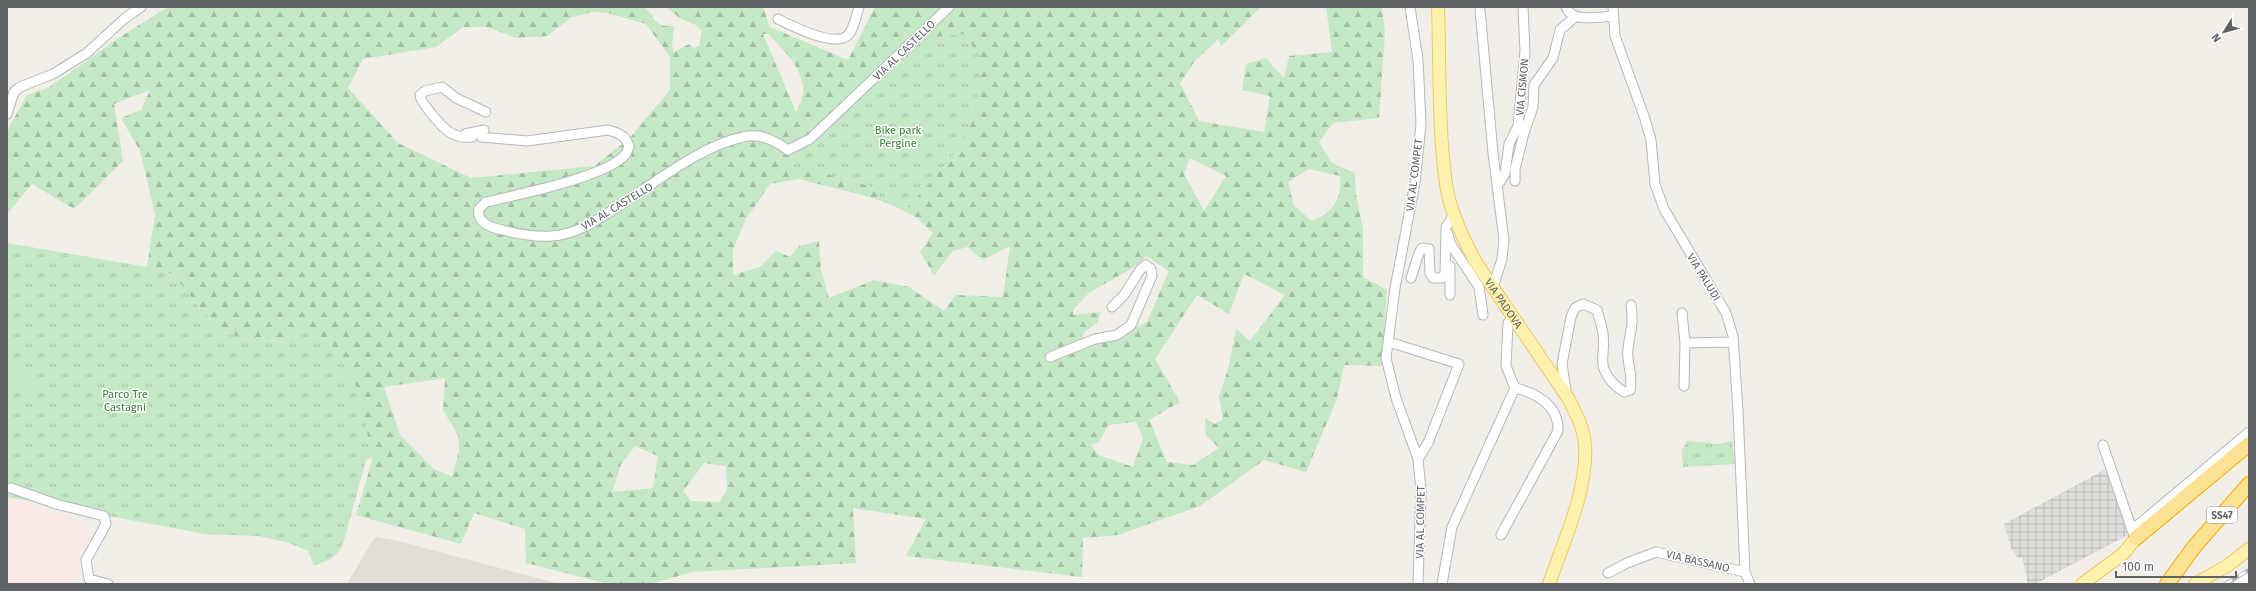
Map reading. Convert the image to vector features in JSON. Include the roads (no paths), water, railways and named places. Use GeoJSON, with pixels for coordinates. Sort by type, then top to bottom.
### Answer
{"type":"FeatureCollection","features":[{"type":"Feature","properties":{"kind":"highway"},"geometry":{"type":"LineString","coordinates":[[2134,534],[2249,444]]}},
{"type":"Feature","properties":{"kind":"highway","name":"SS47"},"geometry":{"type":"LineString","coordinates":[[2167,584],[2249,484]]}},
{"type":"Feature","properties":{"kind":"highway","name":"SS47"},"geometry":{"type":"LineString","coordinates":[[2176,584],[2197,549],[2249,495]]}},
{"type":"Feature","properties":{"kind":"main road","name":"VIA PADOVA"},"geometry":{"type":"LineString","coordinates":[[1438,7],[1446,185],[1454,214],[1467,247],[1568,398],[1579,418],[1586,446],[1584,479],[1548,584]]}},
{"type":"Feature","properties":{"kind":"main road"},"geometry":{"type":"LineString","coordinates":[[2082,584],[2123,554],[2134,534]]}},
{"type":"Feature","properties":{"kind":"main road"},"geometry":{"type":"LineString","coordinates":[[2195,584],[2227,566],[2249,549]]}},
{"type":"Feature","properties":{"kind":"street"},"geometry":{"type":"LineString","coordinates":[[7,114],[14,92],[20,87],[53,74],[87,53],[124,19],[141,7]]}},
{"type":"Feature","properties":{"kind":"street"},"geometry":{"type":"LineString","coordinates":[[778,19],[807,34],[840,39],[852,30],[859,7]]}},
{"type":"Feature","properties":{"kind":"street","name":"VIA AL CASTELLO"},"geometry":{"type":"LineString","coordinates":[[479,135],[527,141],[608,130],[619,133],[624,137],[629,146],[625,155],[609,166],[587,175],[486,202],[479,209],[479,214],[486,224],[497,229],[551,236],[574,232],[595,222],[709,150],[743,137],[759,135],[788,150],[796,148],[821,129],[949,7]]}},
{"type":"Feature","properties":{"kind":"street","name":"VIA AL COMPET"},"geometry":{"type":"LineString","coordinates":[[1410,7],[1418,60],[1421,124],[1415,184],[1389,326],[1389,342],[1386,358],[1396,398],[1418,459],[1421,491],[1418,584]]}},
{"type":"Feature","properties":{"kind":"street","name":"VIA CISMON"},"geometry":{"type":"LineString","coordinates":[[1497,188],[1505,173],[1509,144],[1518,126],[1525,51],[1523,7]]}},
{"type":"Feature","properties":{"kind":"street"},"geometry":{"type":"LineString","coordinates":[[1515,181],[1515,169],[1524,133],[1533,107],[1534,85],[1553,58],[1560,30],[1576,17],[1568,13],[1566,7]]}},
{"type":"Feature","properties":{"kind":"street"},"geometry":{"type":"LineString","coordinates":[[1480,10],[1497,188],[1504,240],[1502,259],[1493,287]]}},
{"type":"Feature","properties":{"kind":"street","name":"VIA PALUDI"},"geometry":{"type":"LineString","coordinates":[[1576,17],[1613,12],[1615,36],[1651,140],[1656,184],[1664,209],[1726,313],[1733,342],[1745,572],[1750,584]]}},
{"type":"Feature","properties":{"kind":"street"},"geometry":{"type":"LineString","coordinates":[[479,135],[458,136],[448,132],[420,98],[423,92],[442,87],[456,98],[486,112]]}},
{"type":"Feature","properties":{"kind":"street"},"geometry":{"type":"LineString","coordinates":[[458,136],[479,135]]}},
{"type":"Feature","properties":{"kind":"street"},"geometry":{"type":"LineString","coordinates":[[1411,278],[1422,248],[1429,249],[1430,273],[1433,278],[1442,278],[1445,274],[1446,227],[1454,214]]}},
{"type":"Feature","properties":{"kind":"street"},"geometry":{"type":"LineString","coordinates":[[1446,227],[1450,243],[1450,295]]}},
{"type":"Feature","properties":{"kind":"street"},"geometry":{"type":"LineString","coordinates":[[1450,243],[1479,287],[1483,315]]}},
{"type":"Feature","properties":{"kind":"street"},"geometry":{"type":"LineString","coordinates":[[1050,357],[1096,339],[1117,334],[1131,325],[1152,276],[1151,269],[1146,265],[1140,270],[1124,295],[1112,307]]}},
{"type":"Feature","properties":{"kind":"street"},"geometry":{"type":"LineString","coordinates":[[1568,398],[1563,379],[1562,364],[1571,317],[1575,308],[1583,304],[1597,310],[1604,335],[1602,364],[1605,373],[1619,389],[1624,392],[1630,390],[1632,383],[1627,350],[1634,321],[1631,305]]}},
{"type":"Feature","properties":{"kind":"street"},"geometry":{"type":"LineString","coordinates":[[1682,313],[1685,343],[1684,386]]}},
{"type":"Feature","properties":{"kind":"street"},"geometry":{"type":"LineString","coordinates":[[1442,584],[1452,527],[1515,388],[1506,366],[1508,323],[1512,316]]}},
{"type":"Feature","properties":{"kind":"street"},"geometry":{"type":"LineString","coordinates":[[1389,342],[1459,364],[1428,443],[1418,459]]}},
{"type":"Feature","properties":{"kind":"street"},"geometry":{"type":"LineString","coordinates":[[1685,343],[1733,342]]}},
{"type":"Feature","properties":{"kind":"street"},"geometry":{"type":"LineString","coordinates":[[1501,535],[1558,431],[1558,420],[1551,406],[1525,390],[1515,388]]}},
{"type":"Feature","properties":{"kind":"street"},"geometry":{"type":"LineString","coordinates":[[2103,445],[2134,534],[2249,432]]}},
{"type":"Feature","properties":{"kind":"street"},"geometry":{"type":"LineString","coordinates":[[11,488],[56,504],[104,516],[106,524],[86,560],[89,579],[102,583]]}},
{"type":"Feature","properties":{"kind":"street","name":"VIA BASSANO"},"geometry":{"type":"LineString","coordinates":[[1608,573],[1656,552],[1745,572]]}},
{"type":"Feature","properties":{"kind":"street"},"geometry":{"type":"LineString","coordinates":[[2238,584],[2249,577]]}},
{"type":"Feature","properties":{"kind":"railway"},"geometry":{"type":"LineString","coordinates":[[2225,584],[2249,570]]}},
{"type":"Feature","properties":{"kind":"park label","name":"Bike park Pergine"},"geometry":{"type":"Point","coordinates":[898,136]}},
{"type":"Feature","properties":{"kind":"park label","name":"Parco Tre Castagni"},"geometry":{"type":"Point","coordinates":[125,400]}}]}
